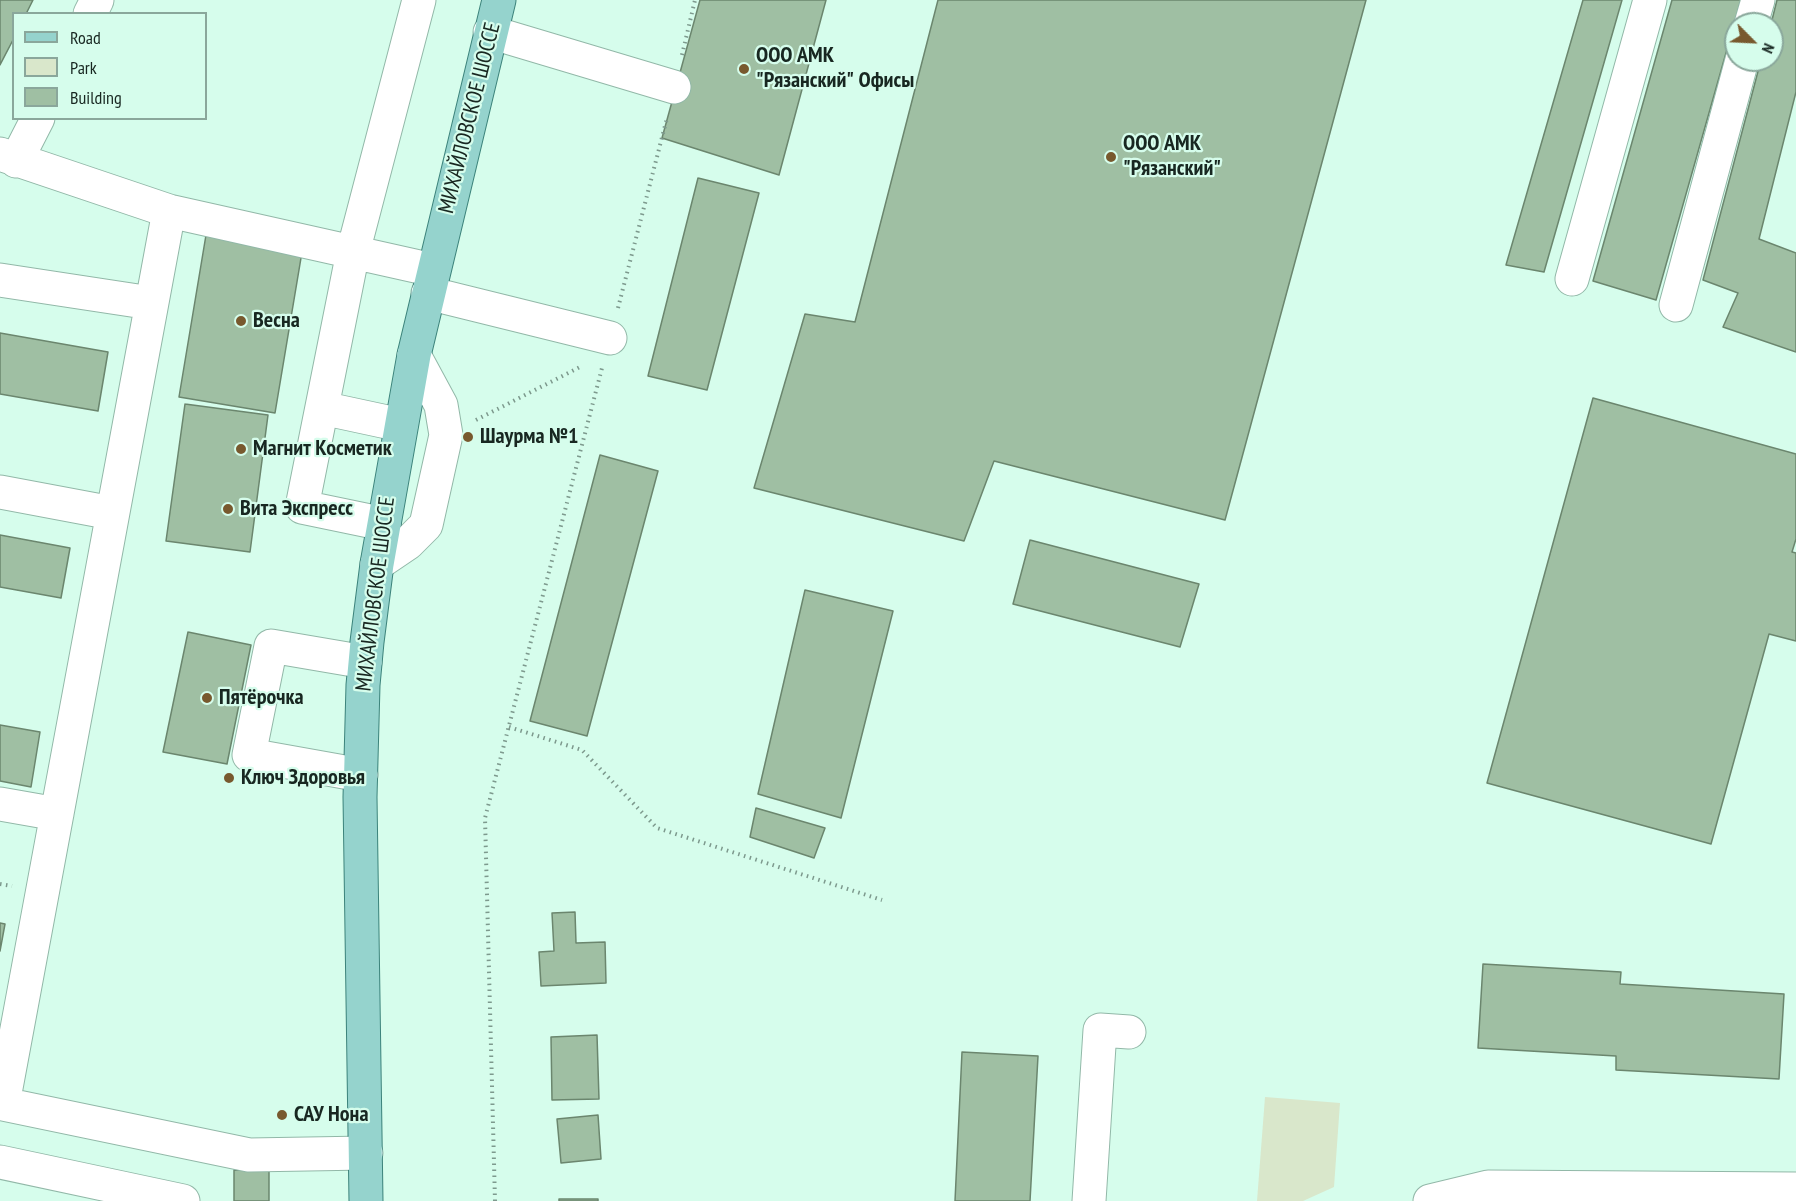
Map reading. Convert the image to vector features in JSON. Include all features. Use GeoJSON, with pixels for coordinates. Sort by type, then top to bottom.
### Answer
{"type":"FeatureCollection","features":[{"type":"Feature","properties":{"kind":"main road","name":"МИХАЙЛОВСКОЕ ШОССЕ"},"geometry":{"type":"LineString","coordinates":[[366,1201],[361,775],[365,662],[377,564],[414,355],[499,0]]}},
{"type":"Feature","properties":{"kind":"street"},"geometry":{"type":"LineString","coordinates":[[384,524],[302,507],[353,252],[419,0]]}},
{"type":"Feature","properties":{"kind":"street"},"geometry":{"type":"LineString","coordinates":[[1572,279],[1650,0]]}},
{"type":"Feature","properties":{"kind":"street"},"geometry":{"type":"LineString","coordinates":[[490,32],[674,87]]}},
{"type":"Feature","properties":{"kind":"street"},"geometry":{"type":"LineString","coordinates":[[1676,304],[1739,72]]}},
{"type":"Feature","properties":{"kind":"street"},"geometry":{"type":"LineString","coordinates":[[36,120],[8,158],[169,211],[353,252],[608,346]]}},
{"type":"Feature","properties":{"kind":"street"},"geometry":{"type":"LineString","coordinates":[[169,211],[1,1104],[249,1155],[366,1153]]}},
{"type":"Feature","properties":{"kind":"street"},"geometry":{"type":"LineString","coordinates":[[0,280],[151,303]]}},
{"type":"Feature","properties":{"kind":"street"},"geometry":{"type":"LineString","coordinates":[[377,564],[408,543],[426,525],[446,435],[441,405],[414,355]]}},
{"type":"Feature","properties":{"kind":"street"},"geometry":{"type":"LineString","coordinates":[[322,408],[401,425]]}},
{"type":"Feature","properties":{"kind":"street"},"geometry":{"type":"LineString","coordinates":[[0,492],[112,513]]}},
{"type":"Feature","properties":{"kind":"street"},"geometry":{"type":"LineString","coordinates":[[361,775],[249,755],[271,646],[365,662]]}},
{"type":"Feature","properties":{"kind":"street"},"geometry":{"type":"LineString","coordinates":[[0,804],[57,814]]}},
{"type":"Feature","properties":{"kind":"street"},"geometry":{"type":"LineString","coordinates":[[1089,1201],[1100,1030],[1129,1032]]}},
{"type":"Feature","properties":{"kind":"street"},"geometry":{"type":"LineString","coordinates":[[0,1161],[183,1201]]}},
{"type":"Feature","properties":{"kind":"street"},"geometry":{"type":"LineString","coordinates":[[1430,1201],[1488,1187],[1708,1195],[1796,1189]]}},
{"type":"Feature","properties":{"kind":"path"},"geometry":{"type":"LineString","coordinates":[[495,1201],[485,818],[695,0]]}},
{"type":"Feature","properties":{"kind":"path"},"geometry":{"type":"LineString","coordinates":[[446,435],[608,346]]}},
{"type":"Feature","properties":{"kind":"path"},"geometry":{"type":"LineString","coordinates":[[508,727],[582,750],[657,828],[882,900]]}},
{"type":"Feature","properties":{"kind":"green space"},"geometry":{"type":"Polygon","coordinates":[[[1265,1097],[1340,1103],[1334,1187],[1303,1201],[1257,1201],[1265,1097]]]}},
{"type":"Feature","properties":{"kind":"building"},"geometry":{"type":"Polygon","coordinates":[[[0,0],[33,0],[27,12],[12,12],[12,42],[0,65],[0,0]]]}},
{"type":"Feature","properties":{"kind":"building","name":"ООО АМК \"Рязанский\" Офисы"},"geometry":{"type":"Polygon","coordinates":[[[700,0],[826,0],[779,175],[662,138],[700,0]]]}},
{"type":"Feature","properties":{"kind":"building","name":"ООО АМК \"Рязанский\""},"geometry":{"type":"Polygon","coordinates":[[[938,0],[1366,0],[1225,520],[994,461],[964,541],[754,488],[805,314],[855,322],[938,0]]]}},
{"type":"Feature","properties":{"kind":"building"},"geometry":{"type":"Polygon","coordinates":[[[1583,0],[1622,0],[1544,272],[1506,265],[1583,0]]]}},
{"type":"Feature","properties":{"kind":"building"},"geometry":{"type":"Polygon","coordinates":[[[1672,0],[1741,0],[1738,12],[1724,12],[1724,60],[1656,300],[1593,281],[1672,0]]]}},
{"type":"Feature","properties":{"kind":"building"},"geometry":{"type":"Polygon","coordinates":[[[1777,0],[1796,0],[1796,92],[1759,239],[1796,253],[1796,352],[1723,327],[1738,293],[1703,280],[1758,72],[1784,72],[1784,12],[1774,12],[1777,0]]]}},
{"type":"Feature","properties":{"kind":"building"},"geometry":{"type":"Polygon","coordinates":[[[698,178],[759,193],[707,390],[648,376],[698,178]]]}},
{"type":"Feature","properties":{"kind":"building","name":"Весна"},"geometry":{"type":"Polygon","coordinates":[[[207,229],[303,246],[275,413],[179,397],[207,229]]]}},
{"type":"Feature","properties":{"kind":"building"},"geometry":{"type":"Polygon","coordinates":[[[0,333],[108,352],[98,411],[0,394],[0,333]]]}},
{"type":"Feature","properties":{"kind":"building"},"geometry":{"type":"Polygon","coordinates":[[[1593,398],[1796,454],[1796,539],[1792,552],[1796,553],[1796,641],[1769,634],[1711,844],[1487,783],[1593,398]]]}},
{"type":"Feature","properties":{"kind":"building"},"geometry":{"type":"Polygon","coordinates":[[[185,404],[268,415],[250,552],[166,541],[185,404]]]}},
{"type":"Feature","properties":{"kind":"building"},"geometry":{"type":"Polygon","coordinates":[[[600,455],[658,471],[587,736],[530,721],[600,455]]]}},
{"type":"Feature","properties":{"kind":"building"},"geometry":{"type":"Polygon","coordinates":[[[0,535],[70,548],[61,598],[0,587],[0,535]]]}},
{"type":"Feature","properties":{"kind":"building"},"geometry":{"type":"Polygon","coordinates":[[[1030,540],[1199,584],[1180,647],[1013,604],[1030,540]]]}},
{"type":"Feature","properties":{"kind":"building"},"geometry":{"type":"Polygon","coordinates":[[[805,590],[893,611],[841,818],[758,794],[805,590]]]}},
{"type":"Feature","properties":{"kind":"building","name":"Пятёрочка"},"geometry":{"type":"Polygon","coordinates":[[[188,632],[251,645],[227,764],[163,752],[188,632]]]}},
{"type":"Feature","properties":{"kind":"building"},"geometry":{"type":"Polygon","coordinates":[[[0,725],[40,732],[31,787],[0,781],[0,725]]]}},
{"type":"Feature","properties":{"kind":"building"},"geometry":{"type":"Polygon","coordinates":[[[756,808],[825,828],[814,858],[750,837],[756,808]]]}},
{"type":"Feature","properties":{"kind":"building"},"geometry":{"type":"Polygon","coordinates":[[[575,912],[576,943],[605,942],[606,983],[541,986],[539,952],[554,951],[552,913],[575,912]]]}},
{"type":"Feature","properties":{"kind":"building"},"geometry":{"type":"Polygon","coordinates":[[[0,923],[5,924],[0,951],[0,923]]]}},
{"type":"Feature","properties":{"kind":"building"},"geometry":{"type":"Polygon","coordinates":[[[1483,964],[1621,972],[1620,984],[1784,994],[1779,1079],[1616,1070],[1616,1056],[1478,1048],[1483,964]]]}},
{"type":"Feature","properties":{"kind":"building"},"geometry":{"type":"Polygon","coordinates":[[[597,1035],[599,1099],[552,1100],[551,1037],[597,1035]]]}},
{"type":"Feature","properties":{"kind":"building"},"geometry":{"type":"Polygon","coordinates":[[[962,1052],[1038,1056],[1030,1201],[955,1201],[962,1052]]]}},
{"type":"Feature","properties":{"kind":"building"},"geometry":{"type":"Polygon","coordinates":[[[598,1115],[601,1159],[561,1163],[557,1119],[598,1115]]]}},
{"type":"Feature","properties":{"kind":"building"},"geometry":{"type":"Polygon","coordinates":[[[234,1170],[269,1171],[269,1201],[234,1201],[234,1170]]]}},
{"type":"Feature","properties":{"kind":"building"},"geometry":{"type":"Polygon","coordinates":[[[559,1199],[598,1199],[598,1201],[559,1201],[559,1199]]]}},
{"type":"Feature","properties":{"kind":"place","name":"ООО АМК \"Рязанский\" Офисы"},"geometry":{"type":"Point","coordinates":[744,69]}},
{"type":"Feature","properties":{"kind":"place","name":"ООО АМК \"Рязанский\""},"geometry":{"type":"Point","coordinates":[1111,157]}},
{"type":"Feature","properties":{"kind":"place","name":"Весна"},"geometry":{"type":"Point","coordinates":[241,321]}},
{"type":"Feature","properties":{"kind":"place","name":"Шаурма №1"},"geometry":{"type":"Point","coordinates":[468,437]}},
{"type":"Feature","properties":{"kind":"place","name":"Магнит Косметик"},"geometry":{"type":"Point","coordinates":[241,449]}},
{"type":"Feature","properties":{"kind":"place","name":"Вита Экспресс"},"geometry":{"type":"Point","coordinates":[228,509]}},
{"type":"Feature","properties":{"kind":"place","name":"Пятёрочка"},"geometry":{"type":"Point","coordinates":[207,698]}},
{"type":"Feature","properties":{"kind":"place","name":"Ключ Здоровья"},"geometry":{"type":"Point","coordinates":[229,778]}},
{"type":"Feature","properties":{"kind":"place","name":"САУ Нона"},"geometry":{"type":"Point","coordinates":[282,1115]}}]}
